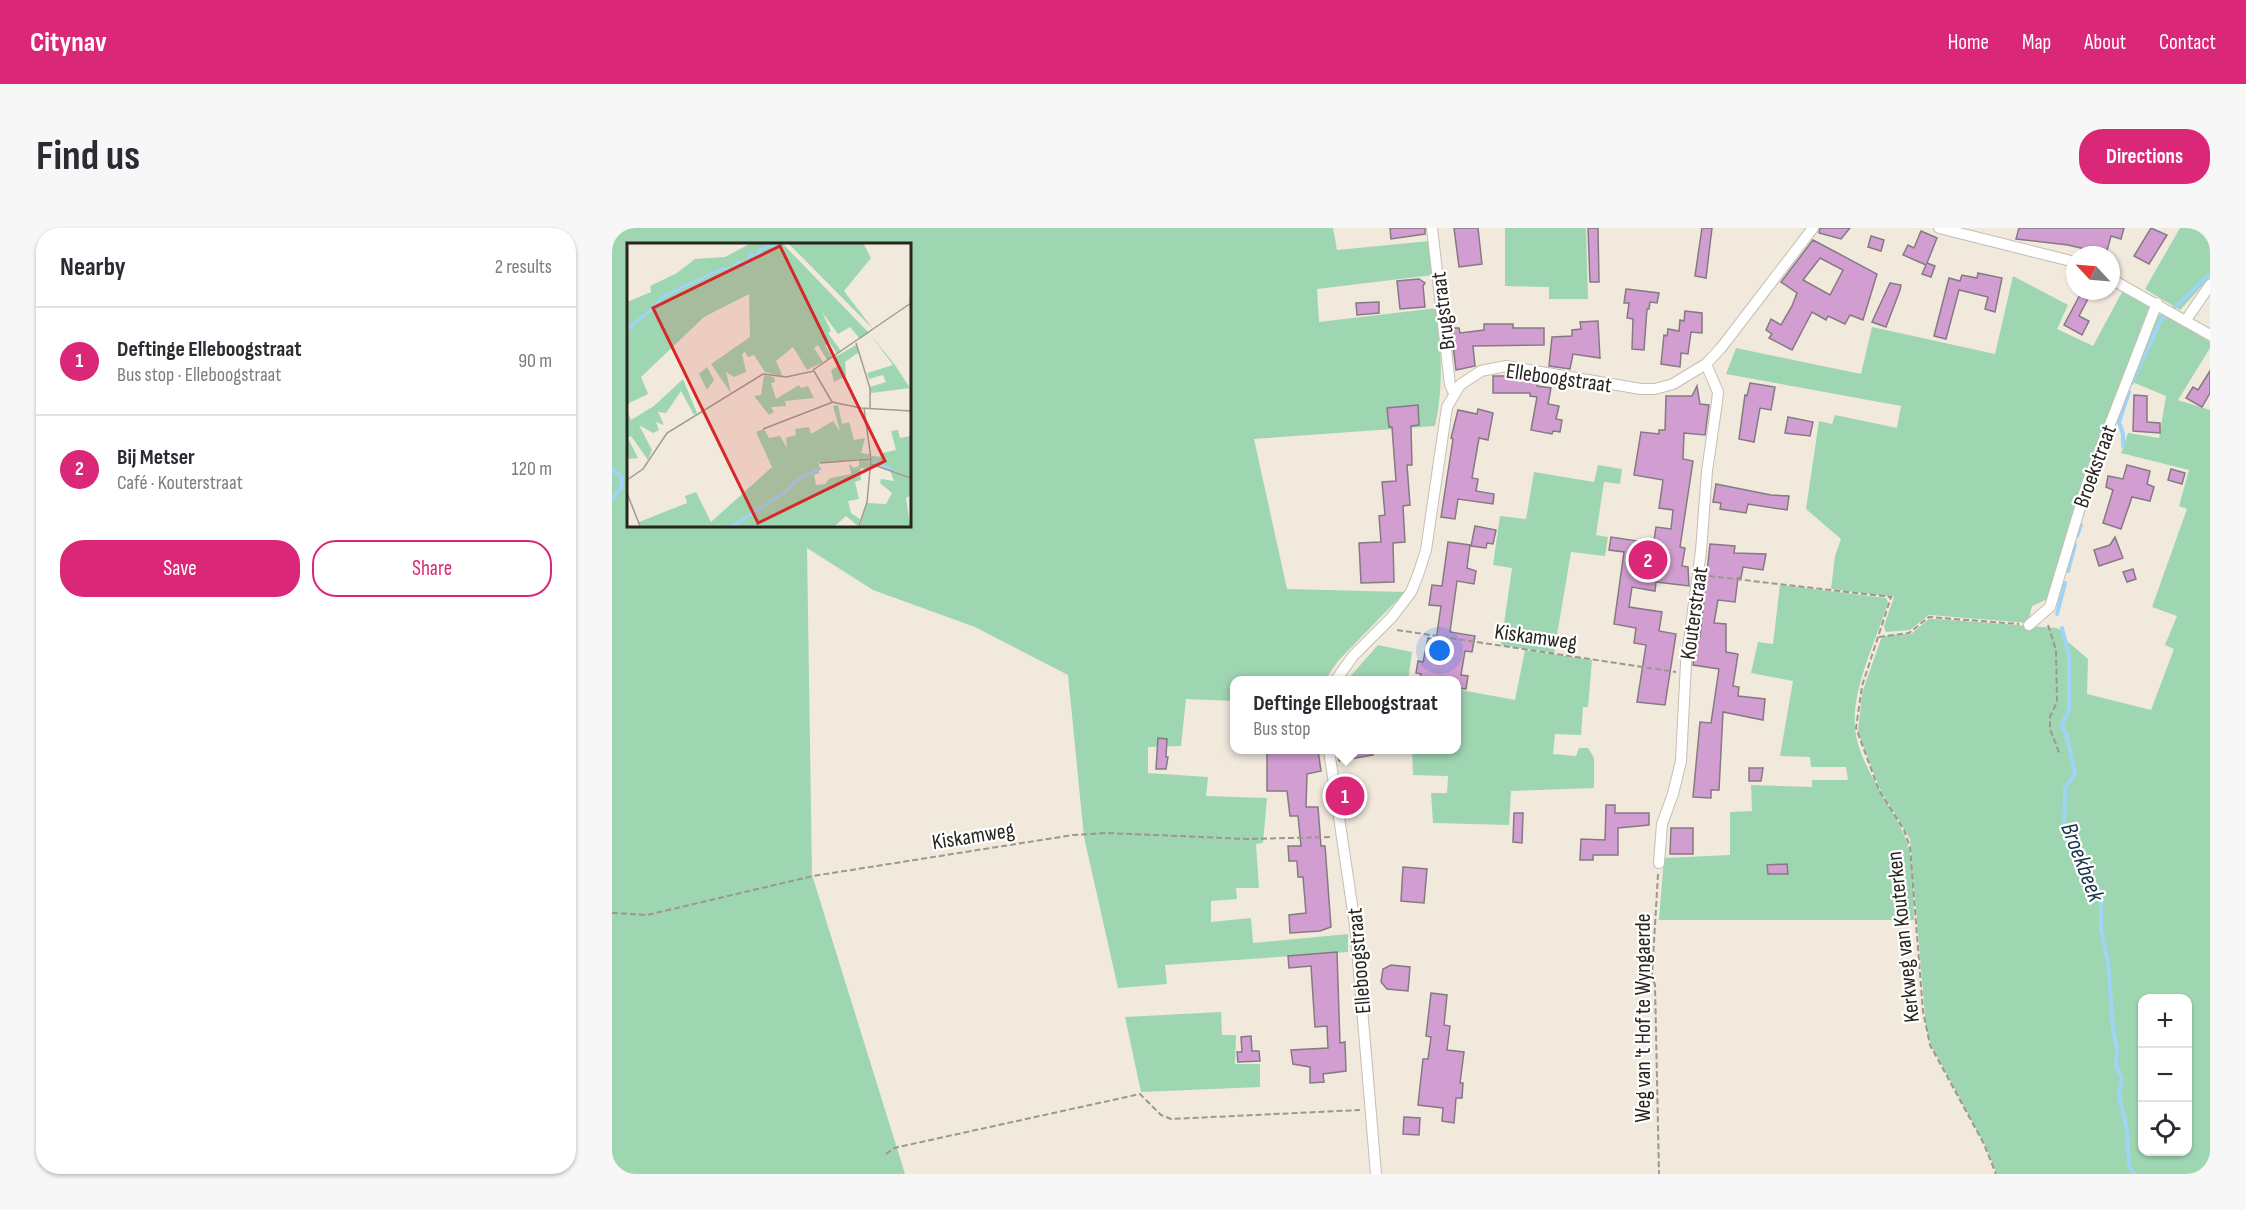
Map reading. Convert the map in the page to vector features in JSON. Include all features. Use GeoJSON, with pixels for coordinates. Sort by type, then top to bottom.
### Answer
{"type":"FeatureCollection","features":[{"type":"Feature","properties":{"kind":"street","name":"Brugstraat"},"geometry":{"type":"LineString","coordinates":[[1432,228],[1450,385],[1454,393]]}},
{"type":"Feature","properties":{"kind":"street","name":"Elleboogstraat"},"geometry":{"type":"LineString","coordinates":[[1454,393],[1471,376],[1501,367],[1618,386],[1655,389],[1681,381],[1706,364],[1721,348],[1813,228]]}},
{"type":"Feature","properties":{"kind":"street"},"geometry":{"type":"LineString","coordinates":[[1939,228],[2066,260]]}},
{"type":"Feature","properties":{"kind":"street"},"geometry":{"type":"LineString","coordinates":[[2120,284],[2210,335]]}},
{"type":"Feature","properties":{"kind":"street"},"geometry":{"type":"LineString","coordinates":[[2186,320],[2210,285]]}},
{"type":"Feature","properties":{"kind":"street","name":"Broekstraat"},"geometry":{"type":"LineString","coordinates":[[2029,625],[2050,607],[2088,481],[2157,303]]}},
{"type":"Feature","properties":{"kind":"street","name":"Kouterstraat"},"geometry":{"type":"LineString","coordinates":[[1659,862],[1662,824],[1673,794],[1681,761],[1685,673],[1718,392],[1706,364]]}},
{"type":"Feature","properties":{"kind":"street"},"geometry":{"type":"LineString","coordinates":[[1339,676],[1353,656],[1382,627],[1411,592],[1422,564],[1447,407],[1454,393]]}},
{"type":"Feature","properties":{"kind":"street","name":"Elleboogstraat"},"geometry":{"type":"LineString","coordinates":[[1330,754],[1355,925],[1376,1174]]}},
{"type":"Feature","properties":{"kind":"path"},"geometry":{"type":"LineString","coordinates":[[1698,574],[1891,597],[1879,637],[1909,633],[1929,617],[2029,625]]}},
{"type":"Feature","properties":{"kind":"path"},"geometry":{"type":"LineString","coordinates":[[2041,615],[2050,627],[2056,650],[2057,702],[2050,717],[2050,729],[2060,755]]}},
{"type":"Feature","properties":{"kind":"path","name":"Kiskamweg"},"geometry":{"type":"LineString","coordinates":[[1382,627],[1685,673]]}},
{"type":"Feature","properties":{"kind":"path","name":"Kerkweg van Kouterken"},"geometry":{"type":"LineString","coordinates":[[1879,637],[1862,686],[1856,728],[1879,790],[1904,830],[1910,847],[1923,1011],[1930,1045],[1984,1144],[1996,1174]]}},
{"type":"Feature","properties":{"kind":"path","name":"Kiskamweg"},"geometry":{"type":"LineString","coordinates":[[612,913],[647,915],[813,876],[1073,835],[1107,833],[1248,839],[1343,837]]}},
{"type":"Feature","properties":{"kind":"path","name":"Weg van 't Hof te Wyngaerde"},"geometry":{"type":"LineString","coordinates":[[1659,862],[1652,976],[1655,985],[1659,1174]]}},
{"type":"Feature","properties":{"kind":"path"},"geometry":{"type":"LineString","coordinates":[[885,1154],[894,1148],[1140,1094],[1161,1115],[1171,1119],[1371,1110]]}},
{"type":"Feature","properties":{"kind":"green space"},"geometry":{"type":"Polygon","coordinates":[[[612,228],[1333,228],[1337,250],[1430,241],[1433,275],[1317,289],[1319,322],[1437,308],[1441,382],[1435,426],[1254,439],[1287,589],[1405,592],[1338,661],[1328,676],[1230,676],[1230,701],[1186,699],[1181,746],[1148,747],[1148,773],[1208,777],[1206,796],[1267,798],[1263,843],[1256,844],[1259,888],[1236,888],[1237,899],[1211,901],[1211,922],[1251,918],[1253,943],[1348,934],[1348,952],[1165,965],[1167,984],[1118,988],[1084,837],[1068,675],[975,627],[873,590],[807,548],[812,875],[905,1174],[612,1174],[612,228]]]}},
{"type":"Feature","properties":{"kind":"green space"},"geometry":{"type":"Polygon","coordinates":[[[1505,228],[1586,228],[1588,299],[1549,299],[1549,287],[1505,286],[1505,228]]]}},
{"type":"Feature","properties":{"kind":"green space"},"geometry":{"type":"Polygon","coordinates":[[[2180,228],[2210,228],[2210,277],[2180,310],[2145,289],[2180,228]]]}},
{"type":"Feature","properties":{"kind":"green space"},"geometry":{"type":"Polygon","coordinates":[[[2013,276],[2068,305],[2057,329],[2093,346],[2118,300],[2120,300],[2122,292],[2149,307],[2083,484],[2048,599],[2032,606],[2028,623],[1929,615],[1910,630],[1886,632],[1884,626],[1894,597],[1831,589],[1835,556],[1841,539],[1806,509],[1819,421],[1832,424],[1835,415],[1897,428],[1901,406],[1726,374],[1736,348],[1861,374],[1872,327],[1995,354],[2013,276]]]}},
{"type":"Feature","properties":{"kind":"green space"},"geometry":{"type":"Polygon","coordinates":[[[2163,314],[2210,342],[2210,348],[2178,400],[2210,410],[2210,1174],[1997,1174],[1986,1147],[1931,1045],[1926,1027],[1910,839],[1880,789],[1858,732],[1862,693],[1881,639],[1888,635],[1911,634],[1929,619],[1937,619],[2057,628],[2064,632],[2068,642],[2088,659],[2087,694],[2151,710],[2174,649],[2165,645],[2177,616],[2152,607],[2187,509],[2179,506],[2189,470],[2121,453],[2128,433],[2159,438],[2166,396],[2130,381],[2158,315],[2163,314]]]}},
{"type":"Feature","properties":{"kind":"green space"},"geometry":{"type":"Polygon","coordinates":[[[1598,465],[1622,469],[1620,484],[1604,482],[1596,535],[1608,537],[1605,556],[1571,552],[1554,653],[1501,645],[1512,568],[1493,565],[1500,516],[1526,519],[1534,472],[1594,482],[1598,465]]]}},
{"type":"Feature","properties":{"kind":"green space"},"geometry":{"type":"Polygon","coordinates":[[[1780,585],[1886,598],[1888,602],[1861,679],[1857,695],[1855,726],[1862,756],[1901,829],[1910,851],[1914,920],[1659,920],[1664,858],[1730,855],[1730,812],[1752,811],[1751,785],[1812,787],[1812,780],[1848,780],[1846,767],[1811,767],[1810,757],[1780,756],[1793,681],[1751,673],[1758,642],[1773,644],[1780,585]]]}},
{"type":"Feature","properties":{"kind":"green space"},"geometry":{"type":"Polygon","coordinates":[[[1378,645],[1412,652],[1409,676],[1351,676],[1378,645]]]}},
{"type":"Feature","properties":{"kind":"green space"},"geometry":{"type":"Polygon","coordinates":[[[1525,650],[1592,660],[1588,707],[1583,707],[1581,735],[1555,734],[1553,754],[1576,756],[1579,748],[1588,748],[1594,758],[1594,788],[1511,791],[1509,825],[1433,823],[1431,793],[1447,793],[1448,776],[1413,775],[1412,754],[1461,754],[1461,690],[1515,700],[1525,650]]]}},
{"type":"Feature","properties":{"kind":"green space"},"geometry":{"type":"Polygon","coordinates":[[[1221,1012],[1222,1035],[1236,1035],[1235,1064],[1260,1064],[1260,1087],[1141,1092],[1125,1017],[1221,1012]]]}},
{"type":"Feature","properties":{"kind":"building"},"geometry":{"type":"Polygon","coordinates":[[[1390,228],[1425,228],[1425,234],[1391,239],[1390,228]]]}},
{"type":"Feature","properties":{"kind":"building"},"geometry":{"type":"Polygon","coordinates":[[[1454,228],[1478,228],[1482,264],[1459,267],[1454,228]]]}},
{"type":"Feature","properties":{"kind":"building"},"geometry":{"type":"Polygon","coordinates":[[[1588,228],[1598,228],[1599,282],[1590,282],[1588,228]]]}},
{"type":"Feature","properties":{"kind":"building"},"geometry":{"type":"Polygon","coordinates":[[[1702,228],[1712,228],[1706,278],[1695,276],[1702,228]]]}},
{"type":"Feature","properties":{"kind":"building"},"geometry":{"type":"Polygon","coordinates":[[[1820,228],[1850,228],[1841,239],[1819,233],[1820,228]]]}},
{"type":"Feature","properties":{"kind":"building"},"geometry":{"type":"Polygon","coordinates":[[[2019,228],[2124,228],[2121,239],[2111,236],[2108,246],[2072,246],[2016,239],[2019,228]]]}},
{"type":"Feature","properties":{"kind":"building"},"geometry":{"type":"Polygon","coordinates":[[[2151,228],[2167,235],[2149,264],[2134,256],[2151,228]]]}},
{"type":"Feature","properties":{"kind":"building"},"geometry":{"type":"Polygon","coordinates":[[[1921,231],[1937,238],[1927,263],[1935,266],[1931,277],[1922,274],[1926,265],[1903,255],[1908,245],[1914,248],[1921,231]]]}},
{"type":"Feature","properties":{"kind":"building"},"geometry":{"type":"Polygon","coordinates":[[[1871,236],[1884,240],[1881,251],[1868,247],[1871,236]]]}},
{"type":"Feature","properties":{"kind":"building"},"geometry":{"type":"Polygon","coordinates":[[[1813,240],[1877,274],[1863,320],[1850,315],[1845,324],[1828,316],[1826,320],[1812,312],[1792,350],[1769,338],[1772,334],[1766,330],[1771,319],[1781,325],[1797,293],[1781,282],[1813,240]],[[1820,258],[1803,280],[1830,295],[1843,270],[1820,258]]]}},
{"type":"Feature","properties":{"kind":"building"},"geometry":{"type":"Polygon","coordinates":[[[1978,273],[2002,278],[1995,312],[1985,309],[1988,297],[1959,290],[1946,339],[1934,336],[1949,278],[1960,281],[1962,275],[1977,278],[1978,273]]]}},
{"type":"Feature","properties":{"kind":"building"},"geometry":{"type":"Polygon","coordinates":[[[1419,279],[1425,283],[1423,286],[1425,307],[1400,309],[1397,281],[1419,279]]]}},
{"type":"Feature","properties":{"kind":"building"},"geometry":{"type":"Polygon","coordinates":[[[1890,283],[1901,285],[1886,327],[1872,322],[1890,283]]]}},
{"type":"Feature","properties":{"kind":"building"},"geometry":{"type":"Polygon","coordinates":[[[1626,289],[1659,293],[1657,303],[1650,302],[1649,309],[1647,309],[1644,350],[1632,349],[1633,319],[1627,318],[1629,303],[1624,303],[1626,289]]]}},
{"type":"Feature","properties":{"kind":"building"},"geometry":{"type":"Polygon","coordinates":[[[2077,300],[2087,300],[2079,316],[2089,321],[2082,335],[2064,325],[2077,300]]]}},
{"type":"Feature","properties":{"kind":"building"},"geometry":{"type":"Polygon","coordinates":[[[1379,302],[1379,313],[1357,315],[1356,303],[1379,302]]]}},
{"type":"Feature","properties":{"kind":"building"},"geometry":{"type":"Polygon","coordinates":[[[1685,311],[1702,313],[1702,333],[1691,332],[1688,354],[1681,353],[1680,367],[1661,364],[1664,335],[1667,336],[1668,329],[1679,331],[1680,320],[1684,321],[1685,311]]]}},
{"type":"Feature","properties":{"kind":"building"},"geometry":{"type":"Polygon","coordinates":[[[1598,321],[1600,358],[1573,354],[1570,369],[1549,366],[1552,337],[1572,336],[1572,330],[1581,329],[1580,322],[1598,321]]]}},
{"type":"Feature","properties":{"kind":"building"},"geometry":{"type":"Polygon","coordinates":[[[1484,324],[1513,324],[1513,328],[1544,328],[1544,345],[1473,346],[1475,366],[1456,370],[1451,328],[1459,328],[1460,333],[1484,330],[1484,324]]]}},
{"type":"Feature","properties":{"kind":"building"},"geometry":{"type":"Polygon","coordinates":[[[2210,371],[2210,393],[2202,407],[2186,398],[2193,387],[2198,390],[2210,371]]]}},
{"type":"Feature","properties":{"kind":"building"},"geometry":{"type":"Polygon","coordinates":[[[1493,376],[1538,380],[1537,386],[1551,388],[1548,404],[1559,406],[1556,419],[1562,420],[1560,432],[1553,431],[1552,434],[1531,430],[1537,397],[1530,396],[1530,393],[1493,393],[1493,376]]]}},
{"type":"Feature","properties":{"kind":"building"},"geometry":{"type":"Polygon","coordinates":[[[1750,383],[1775,387],[1771,410],[1760,408],[1754,442],[1739,439],[1745,395],[1747,396],[1750,383]]]}},
{"type":"Feature","properties":{"kind":"building"},"geometry":{"type":"Polygon","coordinates":[[[1697,386],[1700,404],[1709,405],[1705,435],[1684,433],[1683,459],[1693,461],[1680,547],[1685,548],[1682,566],[1688,567],[1689,586],[1656,582],[1655,591],[1632,587],[1629,607],[1662,612],[1659,631],[1676,634],[1665,705],[1637,702],[1646,645],[1634,643],[1636,628],[1614,624],[1624,552],[1609,550],[1611,537],[1650,543],[1650,539],[1654,540],[1656,527],[1671,529],[1673,510],[1659,508],[1663,480],[1634,475],[1641,432],[1659,434],[1659,430],[1665,430],[1666,396],[1692,396],[1697,386]]]}},
{"type":"Feature","properties":{"kind":"building"},"geometry":{"type":"Polygon","coordinates":[[[2134,395],[2147,396],[2147,422],[2160,423],[2160,433],[2133,431],[2134,395]]]}},
{"type":"Feature","properties":{"kind":"building"},"geometry":{"type":"Polygon","coordinates":[[[1418,405],[1419,425],[1411,426],[1412,465],[1407,465],[1410,505],[1403,506],[1405,542],[1393,543],[1394,582],[1361,583],[1359,543],[1381,542],[1379,516],[1385,515],[1382,482],[1396,481],[1392,427],[1389,427],[1387,408],[1418,405]]]}},
{"type":"Feature","properties":{"kind":"building"},"geometry":{"type":"Polygon","coordinates":[[[1478,409],[1493,413],[1488,440],[1479,438],[1472,478],[1478,479],[1476,491],[1494,494],[1493,504],[1458,499],[1455,519],[1441,517],[1453,439],[1451,438],[1458,410],[1477,414],[1478,409]]]}},
{"type":"Feature","properties":{"kind":"building"},"geometry":{"type":"Polygon","coordinates":[[[1788,417],[1813,422],[1810,436],[1785,433],[1788,417]]]}},
{"type":"Feature","properties":{"kind":"building"},"geometry":{"type":"Polygon","coordinates":[[[2127,465],[2150,471],[2147,484],[2154,487],[2150,501],[2132,497],[2121,529],[2103,523],[2113,490],[2106,487],[2108,476],[2123,479],[2127,465]]]}},
{"type":"Feature","properties":{"kind":"building"},"geometry":{"type":"Polygon","coordinates":[[[2171,469],[2185,473],[2182,484],[2168,480],[2171,469]]]}},
{"type":"Feature","properties":{"kind":"building"},"geometry":{"type":"Polygon","coordinates":[[[1716,484],[1771,495],[1789,496],[1787,510],[1748,504],[1746,513],[1720,509],[1721,503],[1713,502],[1716,484]]]}},
{"type":"Feature","properties":{"kind":"building"},"geometry":{"type":"Polygon","coordinates":[[[1475,526],[1496,530],[1493,544],[1487,543],[1486,548],[1471,546],[1475,526]]]}},
{"type":"Feature","properties":{"kind":"building"},"geometry":{"type":"Polygon","coordinates":[[[2115,537],[2123,558],[2099,566],[2094,550],[2110,545],[2115,537]]]}},
{"type":"Feature","properties":{"kind":"building"},"geometry":{"type":"Polygon","coordinates":[[[1448,542],[1470,545],[1467,568],[1476,571],[1474,584],[1457,581],[1450,632],[1475,636],[1472,652],[1465,651],[1461,675],[1468,676],[1466,689],[1461,688],[1461,676],[1420,676],[1421,674],[1416,673],[1418,661],[1423,662],[1428,638],[1436,640],[1441,606],[1429,605],[1432,585],[1442,586],[1448,542]]]}},
{"type":"Feature","properties":{"kind":"building"},"geometry":{"type":"Polygon","coordinates":[[[1710,544],[1735,546],[1734,553],[1766,554],[1763,570],[1743,567],[1741,578],[1738,578],[1735,602],[1718,600],[1714,623],[1726,624],[1726,652],[1738,654],[1733,686],[1739,687],[1738,696],[1765,699],[1763,720],[1723,712],[1719,790],[1711,790],[1711,798],[1693,797],[1700,722],[1711,723],[1719,669],[1693,665],[1697,637],[1700,637],[1710,544]]]}},
{"type":"Feature","properties":{"kind":"building"},"geometry":{"type":"Polygon","coordinates":[[[2133,569],[2136,579],[2127,582],[2123,572],[2133,569]]]}},
{"type":"Feature","properties":{"kind":"building"},"geometry":{"type":"Polygon","coordinates":[[[1158,738],[1167,739],[1166,769],[1156,769],[1158,738]]]}},
{"type":"Feature","properties":{"kind":"building"},"geometry":{"type":"Polygon","coordinates":[[[1267,754],[1319,754],[1321,771],[1307,774],[1306,807],[1318,807],[1321,846],[1325,846],[1331,927],[1320,931],[1290,933],[1289,915],[1306,913],[1303,877],[1298,877],[1297,861],[1289,861],[1288,846],[1301,846],[1298,816],[1290,816],[1287,791],[1267,791],[1267,754]]]}},
{"type":"Feature","properties":{"kind":"building"},"geometry":{"type":"Polygon","coordinates":[[[1338,754],[1373,755],[1339,761],[1338,754]]]}},
{"type":"Feature","properties":{"kind":"building"},"geometry":{"type":"Polygon","coordinates":[[[1749,768],[1763,768],[1761,781],[1749,781],[1749,768]]]}},
{"type":"Feature","properties":{"kind":"building"},"geometry":{"type":"Polygon","coordinates":[[[1606,805],[1615,805],[1615,813],[1649,813],[1649,825],[1618,828],[1618,855],[1593,855],[1593,860],[1580,860],[1581,839],[1605,840],[1606,805]]]}},
{"type":"Feature","properties":{"kind":"building"},"geometry":{"type":"Polygon","coordinates":[[[1514,813],[1523,813],[1522,843],[1513,842],[1514,813]]]}},
{"type":"Feature","properties":{"kind":"building"},"geometry":{"type":"Polygon","coordinates":[[[1671,828],[1693,828],[1693,854],[1670,854],[1671,828]]]}},
{"type":"Feature","properties":{"kind":"building"},"geometry":{"type":"Polygon","coordinates":[[[1787,864],[1788,874],[1768,874],[1767,865],[1787,864]]]}},
{"type":"Feature","properties":{"kind":"building"},"geometry":{"type":"Polygon","coordinates":[[[1403,867],[1427,869],[1424,903],[1401,901],[1403,867]]]}},
{"type":"Feature","properties":{"kind":"building"},"geometry":{"type":"Polygon","coordinates":[[[1337,952],[1340,1043],[1345,1042],[1346,1071],[1323,1074],[1324,1082],[1310,1083],[1310,1067],[1293,1064],[1291,1050],[1328,1048],[1327,1026],[1315,1027],[1311,966],[1289,968],[1288,956],[1337,952]]]}},
{"type":"Feature","properties":{"kind":"building"},"geometry":{"type":"Polygon","coordinates":[[[1391,965],[1410,967],[1408,991],[1387,989],[1381,982],[1383,969],[1391,965]]]}},
{"type":"Feature","properties":{"kind":"building"},"geometry":{"type":"Polygon","coordinates":[[[1431,993],[1447,995],[1444,1025],[1450,1026],[1447,1050],[1464,1052],[1460,1083],[1463,1083],[1462,1098],[1456,1098],[1454,1123],[1442,1121],[1443,1108],[1418,1105],[1423,1059],[1428,1059],[1431,1037],[1426,1036],[1431,993]]]}},
{"type":"Feature","properties":{"kind":"building"},"geometry":{"type":"Polygon","coordinates":[[[1251,1036],[1252,1051],[1259,1051],[1260,1061],[1238,1062],[1237,1052],[1242,1052],[1241,1037],[1251,1036]]]}},
{"type":"Feature","properties":{"kind":"building"},"geometry":{"type":"Polygon","coordinates":[[[1404,1117],[1420,1118],[1419,1135],[1403,1134],[1404,1117]]]}},
{"type":"Feature","properties":{"kind":"waterway","name":"Broekbeek"},"geometry":{"type":"LineString","coordinates":[[2175,307],[2210,274]]}},
{"type":"Feature","properties":{"kind":"waterway","name":"Broekbeek"},"geometry":{"type":"LineString","coordinates":[[2132,383],[2161,320],[2165,317]]}},
{"type":"Feature","properties":{"kind":"waterway","name":"Broekbeek"},"geometry":{"type":"LineString","coordinates":[[2123,446],[2123,434],[2119,422],[2129,392]]}},
{"type":"Feature","properties":{"kind":"waterway"},"geometry":{"type":"LineString","coordinates":[[612,469],[622,477],[621,488],[612,499]]}},
{"type":"Feature","properties":{"kind":"waterway","name":"Broekbeek"},"geometry":{"type":"LineString","coordinates":[[2094,488],[2100,469]]}},
{"type":"Feature","properties":{"kind":"waterway","name":"Broekbeek"},"geometry":{"type":"LineString","coordinates":[[2077,536],[2081,525]]}},
{"type":"Feature","properties":{"kind":"waterway","name":"Broekbeek"},"geometry":{"type":"LineString","coordinates":[[2068,571],[2075,545]]}},
{"type":"Feature","properties":{"kind":"waterway","name":"Broekbeek"},"geometry":{"type":"LineString","coordinates":[[2057,614],[2065,583]]}},
{"type":"Feature","properties":{"kind":"waterway","name":"Broekbeek"},"geometry":{"type":"LineString","coordinates":[[2062,628],[2069,656],[2069,711],[2061,725],[2066,733],[2075,773],[2065,788],[2064,826],[2101,896],[2101,931],[2108,961],[2113,1030],[2117,1049],[2116,1065],[2122,1080],[2119,1094],[2127,1130],[2129,1165],[2134,1174]]}},
{"type":"Feature","properties":{"kind":"place","name":"Bij Metser"},"geometry":{"type":"Point","coordinates":[1648,560]}},
{"type":"Feature","properties":{"kind":"place","name":"Deftinge Elleboogstraat"},"geometry":{"type":"Point","coordinates":[1345,796]}}]}
